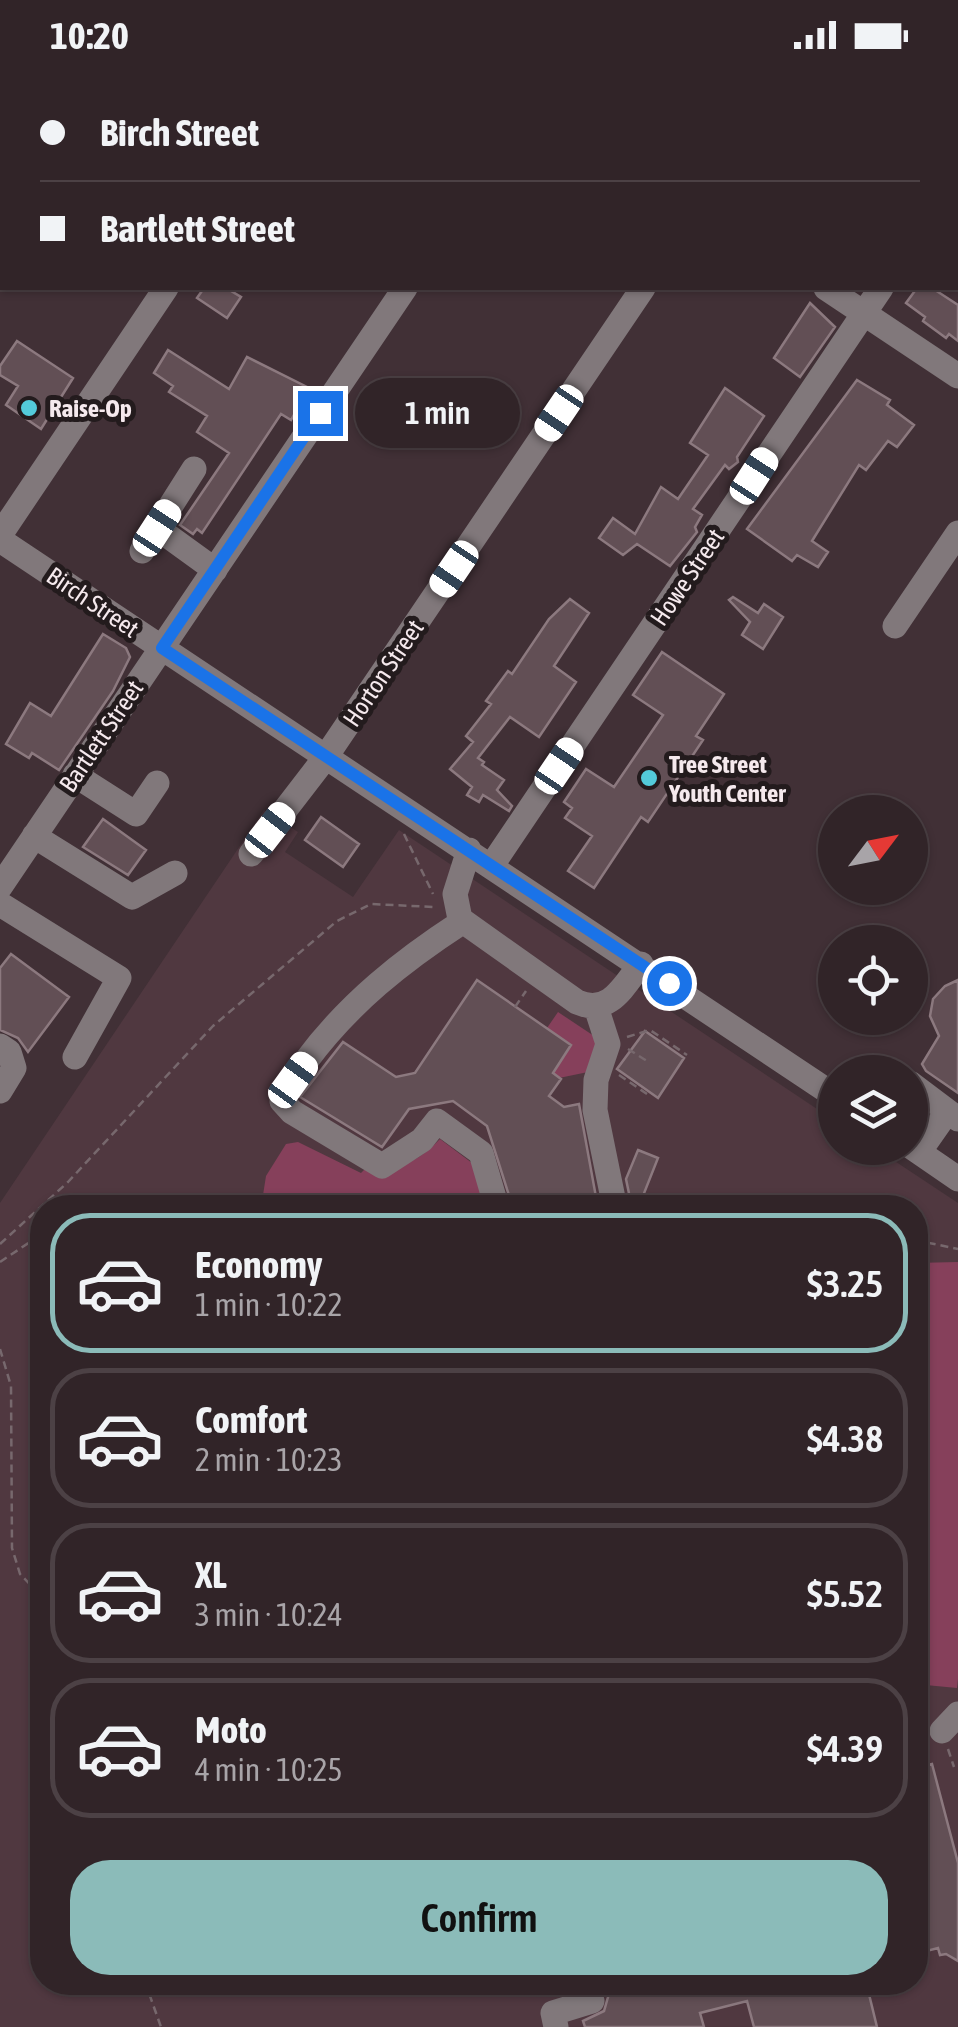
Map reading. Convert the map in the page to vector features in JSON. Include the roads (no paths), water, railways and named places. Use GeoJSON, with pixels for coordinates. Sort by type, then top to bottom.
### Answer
{"type":"FeatureCollection","features":[{"type":"Feature","properties":{"kind":"street"},"geometry":{"type":"LineString","coordinates":[[0,538],[165,290]]}},
{"type":"Feature","properties":{"kind":"street","name":"Bartlett Street"},"geometry":{"type":"LineString","coordinates":[[0,887],[404,290]]}},
{"type":"Feature","properties":{"kind":"street","name":"Horton Street"},"geometry":{"type":"LineString","coordinates":[[251,854],[325,758],[641,290]]}},
{"type":"Feature","properties":{"kind":"street"},"geometry":{"type":"LineString","coordinates":[[829,290],[958,376]]}},
{"type":"Feature","properties":{"kind":"street","name":"Howe Street"},"geometry":{"type":"LineString","coordinates":[[492,864],[879,290]]}},
{"type":"Feature","properties":{"kind":"street"},"geometry":{"type":"LineString","coordinates":[[142,551],[194,469]]}},
{"type":"Feature","properties":{"kind":"street"},"geometry":{"type":"LineString","coordinates":[[157,528],[215,570]]}},
{"type":"Feature","properties":{"kind":"street"},"geometry":{"type":"LineString","coordinates":[[895,626],[958,533]]}},
{"type":"Feature","properties":{"kind":"street","name":"Birch Street"},"geometry":{"type":"LineString","coordinates":[[0,538],[818,1084]]}},
{"type":"Feature","properties":{"kind":"street"},"geometry":{"type":"LineString","coordinates":[[75,775],[136,814],[157,783]]}},
{"type":"Feature","properties":{"kind":"street"},"geometry":{"type":"LineString","coordinates":[[34,836],[132,897],[175,873]]}},
{"type":"Feature","properties":{"kind":"street"},"geometry":{"type":"LineString","coordinates":[[469,850],[454,894],[456,913],[462,922],[577,1002],[596,1006],[614,999],[640,964]]}},
{"type":"Feature","properties":{"kind":"street"},"geometry":{"type":"LineString","coordinates":[[0,904],[118,978],[75,1057]]}},
{"type":"Feature","properties":{"kind":"street"},"geometry":{"type":"LineString","coordinates":[[462,922],[403,962],[343,1014],[293,1080],[282,1101],[292,1112],[382,1166],[422,1140],[437,1121],[481,1152],[493,1195]]}},
{"type":"Feature","properties":{"kind":"street"},"geometry":{"type":"LineString","coordinates":[[596,1006],[605,1053],[594,1095],[595,1110],[612,1195]]}},
{"type":"Feature","properties":{"kind":"street"},"geometry":{"type":"LineString","coordinates":[[0,1046],[10,1052],[14,1068],[0,1091]]}},
{"type":"Feature","properties":{"kind":"street"},"geometry":{"type":"LineString","coordinates":[[928,1097],[953,1116],[928,1137]]}},
{"type":"Feature","properties":{"kind":"street"},"geometry":{"type":"LineString","coordinates":[[928,1159],[958,1180]]}},
{"type":"Feature","properties":{"kind":"street"},"geometry":{"type":"LineString","coordinates":[[556,2027],[553,2013],[592,2001]]}},
{"type":"Feature","properties":{"kind":"place","name":"Raise-Op"},"geometry":{"type":"Point","coordinates":[29,408]}},
{"type":"Feature","properties":{"kind":"place","name":"Tree Street Youth Center"},"geometry":{"type":"Point","coordinates":[649,778]}}]}
